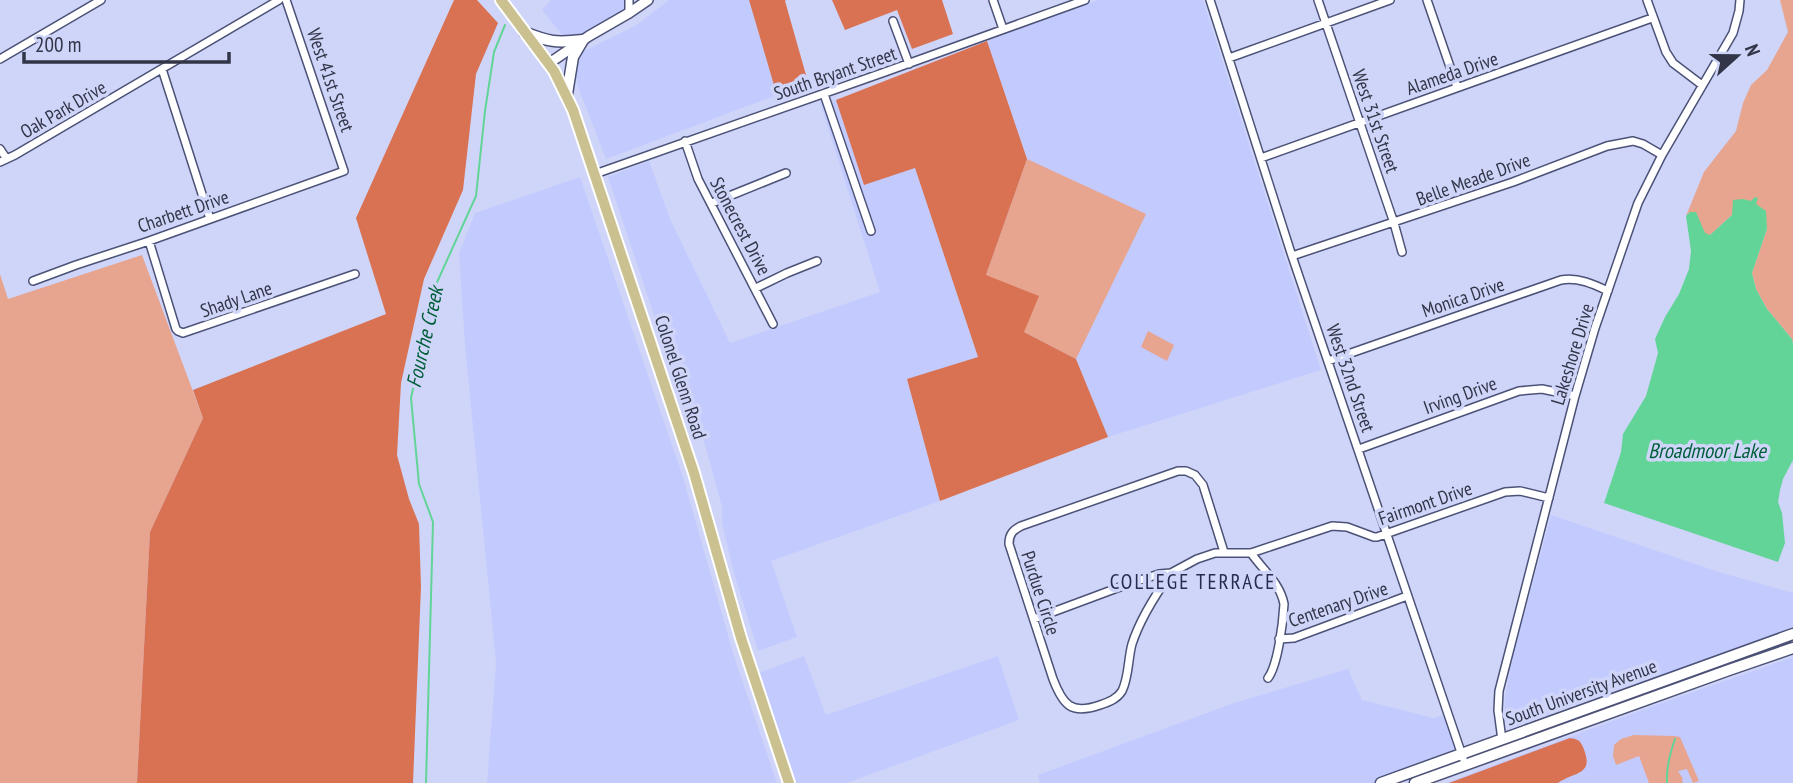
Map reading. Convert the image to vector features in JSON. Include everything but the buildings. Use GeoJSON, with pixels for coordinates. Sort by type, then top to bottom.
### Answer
{"type":"FeatureCollection","features":[{"type":"Feature","properties":{"kind":"main road","name":"Colonel Glenn Road"},"geometry":{"type":"LineString","coordinates":[[501,0],[548,64],[567,94],[573,110],[691,465],[741,638],[789,783]]}},
{"type":"Feature","properties":{"kind":"main road"},"geometry":{"type":"LineString","coordinates":[[524,32],[548,41],[583,40]]}},
{"type":"Feature","properties":{"kind":"main road"},"geometry":{"type":"LineString","coordinates":[[567,94],[573,57],[583,40]]}},
{"type":"Feature","properties":{"kind":"main road","name":"South University Avenue"},"geometry":{"type":"LineString","coordinates":[[1381,783],[1793,634]]}},
{"type":"Feature","properties":{"kind":"main road","name":"South University Avenue"},"geometry":{"type":"LineString","coordinates":[[1415,783],[1793,648]]}},
{"type":"Feature","properties":{"kind":"street"},"geometry":{"type":"LineString","coordinates":[[0,59],[101,0]]}},
{"type":"Feature","properties":{"kind":"street","name":"Oak Park Drive"},"geometry":{"type":"LineString","coordinates":[[3,160],[279,0]]}},
{"type":"Feature","properties":{"kind":"street","name":"West 41st Street"},"geometry":{"type":"LineString","coordinates":[[286,0],[344,171]]}},
{"type":"Feature","properties":{"kind":"street"},"geometry":{"type":"LineString","coordinates":[[629,0],[629,13]]}},
{"type":"Feature","properties":{"kind":"street"},"geometry":{"type":"LineString","coordinates":[[548,64],[648,0]]}},
{"type":"Feature","properties":{"kind":"street"},"geometry":{"type":"LineString","coordinates":[[993,0],[1003,30]]}},
{"type":"Feature","properties":{"kind":"street","name":"South Bryant Street"},"geometry":{"type":"LineString","coordinates":[[594,174],[1085,0]]}},
{"type":"Feature","properties":{"kind":"street","name":"West 32nd Street"},"geometry":{"type":"LineString","coordinates":[[1210,0],[1292,256],[1465,765]]}},
{"type":"Feature","properties":{"kind":"street","name":"West 31st Street"},"geometry":{"type":"LineString","coordinates":[[1318,0],[1402,252]]}},
{"type":"Feature","properties":{"kind":"street"},"geometry":{"type":"LineString","coordinates":[[1229,58],[1390,0]]}},
{"type":"Feature","properties":{"kind":"street"},"geometry":{"type":"LineString","coordinates":[[1427,0],[1457,87]]}},
{"type":"Feature","properties":{"kind":"street"},"geometry":{"type":"LineString","coordinates":[[1647,0],[1664,48],[1673,63],[1702,85]]}},
{"type":"Feature","properties":{"kind":"street","name":"Lakeshore Drive"},"geometry":{"type":"LineString","coordinates":[[1502,740],[1498,710],[1499,691],[1592,338],[1638,203],[1662,155],[1733,33],[1740,0]]}},
{"type":"Feature","properties":{"kind":"street","name":"Alameda Drive"},"geometry":{"type":"LineString","coordinates":[[1261,158],[1652,18]]}},
{"type":"Feature","properties":{"kind":"street"},"geometry":{"type":"LineString","coordinates":[[893,20],[909,64]]}},
{"type":"Feature","properties":{"kind":"street"},"geometry":{"type":"LineString","coordinates":[[162,69],[209,219]]}},
{"type":"Feature","properties":{"kind":"street"},"geometry":{"type":"LineString","coordinates":[[824,93],[871,231]]}},
{"type":"Feature","properties":{"kind":"street","name":"Stonecrest Drive"},"geometry":{"type":"LineString","coordinates":[[685,141],[698,179],[774,324]]}},
{"type":"Feature","properties":{"kind":"street","name":"Belle Meade Drive"},"geometry":{"type":"LineString","coordinates":[[1292,256],[1513,183],[1614,144],[1633,141],[1662,155]]}},
{"type":"Feature","properties":{"kind":"street"},"geometry":{"type":"LineString","coordinates":[[0,149],[3,160]]}},
{"type":"Feature","properties":{"kind":"street","name":"Charbett Drive"},"geometry":{"type":"LineString","coordinates":[[33,281],[344,171]]}},
{"type":"Feature","properties":{"kind":"street"},"geometry":{"type":"LineString","coordinates":[[712,203],[786,173]]}},
{"type":"Feature","properties":{"kind":"street","name":"Shady Lane"},"geometry":{"type":"LineString","coordinates":[[149,241],[176,329],[183,334],[355,274]]}},
{"type":"Feature","properties":{"kind":"street"},"geometry":{"type":"LineString","coordinates":[[756,288],[817,261]]}},
{"type":"Feature","properties":{"kind":"street","name":"Monica Drive"},"geometry":{"type":"LineString","coordinates":[[1328,360],[1561,280],[1585,281],[1608,291]]}},
{"type":"Feature","properties":{"kind":"street","name":"Irving Drive"},"geometry":{"type":"LineString","coordinates":[[1359,449],[1520,391],[1542,389],[1575,396]]}},
{"type":"Feature","properties":{"kind":"street","name":"Purdue Circle"},"geometry":{"type":"LineString","coordinates":[[1171,573],[1135,637],[1120,693],[1093,708],[1077,710],[1069,705],[1059,696],[1009,544],[1011,535],[1021,526],[1178,471],[1186,471],[1195,475],[1203,485],[1224,552]]}},
{"type":"Feature","properties":{"kind":"street","name":"Fairmont Drive"},"geometry":{"type":"LineString","coordinates":[[1034,619],[1128,584],[1171,573],[1215,553],[1251,554],[1332,526],[1348,527],[1374,537],[1505,492],[1530,492],[1549,498]]}},
{"type":"Feature","properties":{"kind":"street"},"geometry":{"type":"LineString","coordinates":[[1251,554],[1276,585],[1282,597],[1284,611],[1275,663],[1268,678]]}},
{"type":"Feature","properties":{"kind":"street","name":"Centenary Drive"},"geometry":{"type":"LineString","coordinates":[[1279,639],[1294,638],[1407,596]]}},
{"type":"Feature","properties":{"kind":"shaded area"},"geometry":{"type":"Polygon","coordinates":[[[454,0],[477,0],[498,23],[476,74],[463,190],[424,279],[401,383],[397,455],[419,524],[421,587],[413,783],[137,783],[150,532],[203,418],[193,390],[386,314],[356,218],[454,0]]]}},
{"type":"Feature","properties":{"kind":"shaded area"},"geometry":{"type":"Polygon","coordinates":[[[551,0],[629,0],[629,13],[583,40],[568,42],[542,10],[551,0]]]}},
{"type":"Feature","properties":{"kind":"shaded area"},"geometry":{"type":"Polygon","coordinates":[[[669,0],[749,0],[777,95],[606,159],[578,87],[575,69],[582,52],[635,26],[669,0]]]}},
{"type":"Feature","properties":{"kind":"shaded area"},"geometry":{"type":"Polygon","coordinates":[[[749,0],[786,0],[808,82],[776,92],[749,0]]]}},
{"type":"Feature","properties":{"kind":"shaded area"},"geometry":{"type":"Polygon","coordinates":[[[832,0],[942,0],[953,34],[912,49],[897,10],[845,30],[832,0]]]}},
{"type":"Feature","properties":{"kind":"shaded area"},"geometry":{"type":"Polygon","coordinates":[[[1098,0],[1203,0],[1321,370],[1108,437],[1076,359],[986,275],[1027,159],[987,41],[1098,0]]]}},
{"type":"Feature","properties":{"kind":"shaded area"},"geometry":{"type":"Polygon","coordinates":[[[1780,0],[1793,0],[1793,348],[1792,339],[1767,309],[1756,289],[1752,273],[1767,229],[1751,201],[1710,235],[1705,234],[1690,212],[1686,216],[1704,172],[1736,131],[1751,85],[1767,70],[1788,32],[1780,0]]]}},
{"type":"Feature","properties":{"kind":"shaded area"},"geometry":{"type":"Polygon","coordinates":[[[987,41],[1027,159],[986,275],[1039,296],[1024,332],[1076,359],[1108,437],[940,501],[907,379],[978,357],[915,168],[864,185],[836,100],[987,41]]]}},
{"type":"Feature","properties":{"kind":"shaded area"},"geometry":{"type":"Polygon","coordinates":[[[836,100],[864,184],[915,167],[978,357],[907,380],[940,501],[771,561],[797,637],[758,651],[734,573],[722,523],[722,507],[706,448],[681,378],[671,367],[608,177],[649,161],[670,219],[730,343],[880,292],[820,102],[836,100]]]}},
{"type":"Feature","properties":{"kind":"shaded area"},"geometry":{"type":"Polygon","coordinates":[[[1027,159],[1146,214],[1076,359],[1024,332],[986,275],[1027,159]]]}},
{"type":"Feature","properties":{"kind":"shaded area"},"geometry":{"type":"Polygon","coordinates":[[[580,177],[683,477],[734,656],[777,783],[487,783],[496,663],[465,345],[459,253],[475,213],[580,177]]]}},
{"type":"Feature","properties":{"kind":"shaded area"},"geometry":{"type":"Polygon","coordinates":[[[142,255],[203,418],[150,532],[137,783],[0,783],[0,274],[8,299],[142,255]]]}},
{"type":"Feature","properties":{"kind":"shaded area"},"geometry":{"type":"Polygon","coordinates":[[[1148,331],[1174,345],[1167,361],[1141,347],[1148,331]]]}},
{"type":"Feature","properties":{"kind":"shaded area"},"geometry":{"type":"Polygon","coordinates":[[[1551,515],[1719,572],[1793,593],[1793,628],[1507,728],[1505,696],[1514,652],[1551,515]]]}},
{"type":"Feature","properties":{"kind":"shaded area"},"geometry":{"type":"Polygon","coordinates":[[[804,656],[826,715],[998,656],[1019,720],[847,783],[789,783],[753,675],[804,656]]]}},
{"type":"Feature","properties":{"kind":"shaded area"},"geometry":{"type":"Polygon","coordinates":[[[1793,657],[1793,783],[1446,783],[1642,710],[1793,657]]]}},
{"type":"Feature","properties":{"kind":"shaded area"},"geometry":{"type":"Polygon","coordinates":[[[1348,669],[1362,700],[1433,718],[1448,714],[1461,754],[1381,783],[1040,783],[1038,775],[1234,703],[1348,669]]]}},
{"type":"Feature","properties":{"kind":"shaded area"},"geometry":{"type":"Polygon","coordinates":[[[1634,735],[1680,737],[1699,781],[1693,783],[1687,769],[1678,771],[1683,783],[1649,783],[1639,756],[1616,765],[1614,745],[1621,739],[1634,735]]]}},
{"type":"Feature","properties":{"kind":"shaded area"},"geometry":{"type":"Polygon","coordinates":[[[1570,738],[1581,743],[1587,763],[1581,771],[1558,783],[1449,783],[1570,738]]]}},
{"type":"Feature","properties":{"kind":"water","name":"Broadmoor Lake"},"geometry":{"type":"Polygon","coordinates":[[[1755,197],[1758,198],[1756,204],[1766,211],[1767,229],[1752,273],[1756,289],[1793,344],[1793,460],[1783,479],[1778,502],[1785,543],[1778,562],[1604,503],[1621,452],[1623,434],[1646,396],[1658,353],[1655,339],[1689,269],[1691,251],[1686,216],[1690,212],[1696,212],[1705,233],[1710,235],[1732,215],[1733,200],[1751,201],[1755,197]]]}},
{"type":"Feature","properties":{"kind":"waterway","name":"Fourche Creek"},"geometry":{"type":"LineString","coordinates":[[426,783],[433,522],[419,484],[411,398],[434,289],[476,196],[494,52],[505,25]]}},
{"type":"Feature","properties":{"kind":"waterway"},"geometry":{"type":"LineString","coordinates":[[1667,783],[1667,771],[1675,739]]}},
{"type":"Feature","properties":{"kind":"district","name":"COLLEGE TERRACE"},"geometry":{"type":"Point","coordinates":[1193,582]}}]}
